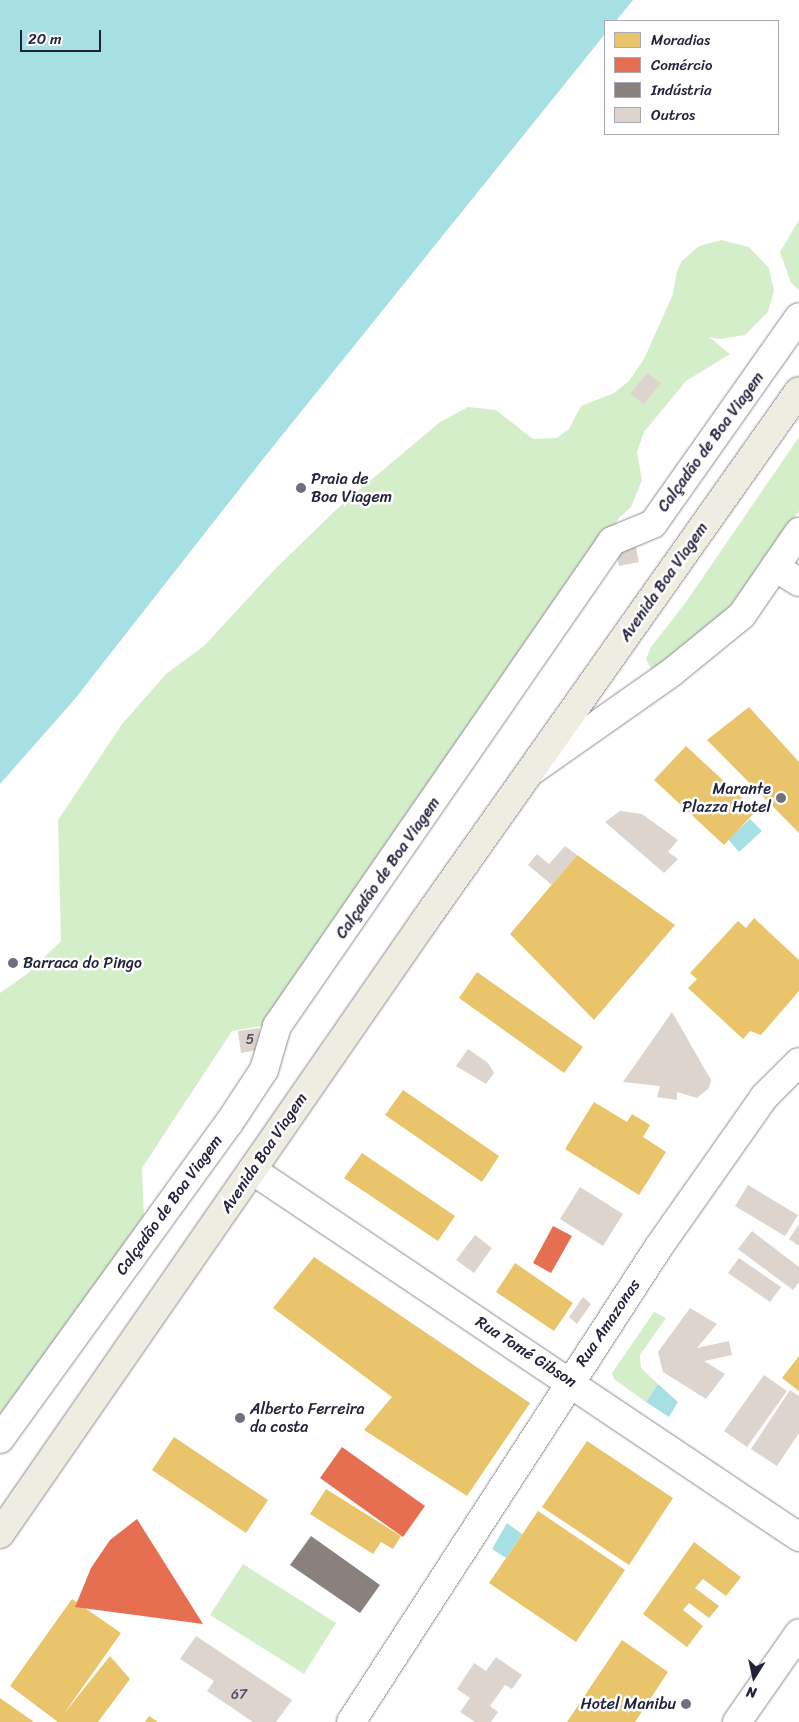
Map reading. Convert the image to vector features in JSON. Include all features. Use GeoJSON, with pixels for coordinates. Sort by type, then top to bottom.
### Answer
{"type":"FeatureCollection","features":[{"type":"Feature","properties":{"kind":"main road","name":"Avenida Boa Viagem"},"geometry":{"type":"LineString","coordinates":[[0,1534],[528,773],[799,391]]}},
{"type":"Feature","properties":{"kind":"street","name":"Calçadão de Boa Viagem"},"geometry":{"type":"LineString","coordinates":[[0,1439],[229,1122],[264,1070],[277,1026],[612,541],[653,524],[799,317]]}},
{"type":"Feature","properties":{"kind":"street","name":"Avenida Boa Viagem"},"geometry":{"type":"LineString","coordinates":[[528,773],[714,640],[742,615],[799,532]]}},
{"type":"Feature","properties":{"kind":"street"},"geometry":{"type":"LineString","coordinates":[[774,567],[799,582]]}},
{"type":"Feature","properties":{"kind":"street","name":"Rua Amazonas"},"geometry":{"type":"LineString","coordinates":[[352,1722],[570,1380],[764,1097],[799,1062]]}},
{"type":"Feature","properties":{"kind":"street","name":"Rua Tomé Gibson"},"geometry":{"type":"LineString","coordinates":[[252,1170],[570,1380],[799,1537]]}},
{"type":"Feature","properties":{"kind":"street"},"geometry":{"type":"LineString","coordinates":[[737,1722],[799,1633]]}},
{"type":"Feature","properties":{"kind":"green space"},"geometry":{"type":"Polygon","coordinates":[[[799,220],[799,290],[791,283],[780,252],[799,220]]]}},
{"type":"Feature","properties":{"kind":"green space"},"geometry":{"type":"Polygon","coordinates":[[[721,240],[749,247],[769,268],[774,291],[768,312],[745,335],[720,339],[709,337],[730,354],[686,381],[644,432],[637,452],[642,480],[631,507],[620,517],[557,606],[267,1025],[232,1031],[142,1168],[144,1218],[0,1415],[0,993],[27,974],[61,941],[58,820],[122,724],[166,674],[204,646],[276,568],[339,507],[440,422],[468,407],[496,410],[533,439],[557,438],[569,429],[581,406],[614,393],[629,381],[644,359],[673,294],[677,271],[682,261],[699,246],[721,240]]]}},
{"type":"Feature","properties":{"kind":"green space"},"geometry":{"type":"Polygon","coordinates":[[[799,437],[799,511],[722,617],[654,669],[651,668],[646,659],[651,647],[686,602],[799,437]]]}},
{"type":"Feature","properties":{"kind":"green space"},"geometry":{"type":"Polygon","coordinates":[[[654,1312],[666,1318],[640,1355],[641,1368],[658,1384],[646,1402],[614,1379],[612,1373],[654,1312]]]}},
{"type":"Feature","properties":{"kind":"green space"},"geometry":{"type":"Polygon","coordinates":[[[243,1564],[336,1623],[304,1674],[210,1615],[243,1564]]]}},
{"type":"Feature","properties":{"kind":"water"},"geometry":{"type":"Polygon","coordinates":[[[0,0],[633,0],[617,20],[604,20],[604,35],[263,459],[74,700],[0,784],[0,0]]]}},
{"type":"Feature","properties":{"kind":"water"},"geometry":{"type":"Polygon","coordinates":[[[750,819],[762,831],[739,852],[728,839],[750,819]]]}},
{"type":"Feature","properties":{"kind":"water"},"geometry":{"type":"Polygon","coordinates":[[[658,1384],[678,1402],[669,1417],[646,1402],[658,1384]]]}},
{"type":"Feature","properties":{"kind":"water"},"geometry":{"type":"Polygon","coordinates":[[[507,1523],[522,1534],[506,1558],[492,1549],[507,1523]]]}},
{"type":"Feature","properties":{"kind":"building: Moradias","name":"Marante Plazza Hotel"},"geometry":{"type":"Polygon","coordinates":[[[749,707],[799,762],[799,833],[707,740],[749,707]]]}},
{"type":"Feature","properties":{"kind":"building: Moradias"},"geometry":{"type":"Polygon","coordinates":[[[686,746],[756,811],[724,845],[654,780],[686,746]]]}},
{"type":"Feature","properties":{"kind":"building: Moradias"},"geometry":{"type":"Polygon","coordinates":[[[577,855],[675,925],[594,1020],[510,934],[577,855]]]}},
{"type":"Feature","properties":{"kind":"building: Moradias"},"geometry":{"type":"Polygon","coordinates":[[[754,918],[799,960],[799,991],[761,1035],[750,1031],[743,1039],[688,988],[697,979],[690,973],[738,921],[746,928],[754,918]]]}},
{"type":"Feature","properties":{"kind":"building: Moradias"},"geometry":{"type":"Polygon","coordinates":[[[477,972],[583,1047],[564,1073],[459,998],[477,972]]]}},
{"type":"Feature","properties":{"kind":"building: Moradias"},"geometry":{"type":"Polygon","coordinates":[[[403,1090],[499,1156],[482,1182],[385,1115],[403,1090]]]}},
{"type":"Feature","properties":{"kind":"building: Moradias"},"geometry":{"type":"Polygon","coordinates":[[[594,1102],[627,1122],[632,1114],[650,1125],[643,1137],[666,1152],[639,1195],[565,1149],[594,1102]]]}},
{"type":"Feature","properties":{"kind":"building: Moradias"},"geometry":{"type":"Polygon","coordinates":[[[362,1153],[455,1216],[438,1241],[344,1178],[362,1153]]]}},
{"type":"Feature","properties":{"kind":"building: Moradias"},"geometry":{"type":"Polygon","coordinates":[[[314,1257],[530,1403],[467,1496],[364,1430],[392,1397],[273,1308],[314,1257]]]}},
{"type":"Feature","properties":{"kind":"building: Moradias"},"geometry":{"type":"Polygon","coordinates":[[[515,1263],[573,1303],[554,1331],[496,1292],[515,1263]]]}},
{"type":"Feature","properties":{"kind":"building: Moradias"},"geometry":{"type":"Polygon","coordinates":[[[799,1356],[799,1391],[782,1378],[799,1356]]]}},
{"type":"Feature","properties":{"kind":"building: Moradias"},"geometry":{"type":"Polygon","coordinates":[[[174,1437],[268,1500],[246,1533],[152,1470],[174,1437]]]}},
{"type":"Feature","properties":{"kind":"building: Moradias"},"geometry":{"type":"Polygon","coordinates":[[[587,1441],[673,1498],[629,1565],[542,1507],[587,1441]]]}},
{"type":"Feature","properties":{"kind":"building: Moradias"},"geometry":{"type":"Polygon","coordinates":[[[326,1489],[401,1536],[393,1549],[381,1542],[373,1554],[310,1514],[326,1489]]]}},
{"type":"Feature","properties":{"kind":"building: Moradias"},"geometry":{"type":"Polygon","coordinates":[[[538,1511],[625,1570],[576,1642],[489,1583],[538,1511]]]}},
{"type":"Feature","properties":{"kind":"building: Moradias"},"geometry":{"type":"Polygon","coordinates":[[[694,1542],[741,1577],[726,1596],[703,1579],[695,1588],[719,1606],[709,1618],[689,1603],[683,1610],[703,1626],[687,1647],[643,1614],[694,1542]]]}},
{"type":"Feature","properties":{"kind":"building: Moradias"},"geometry":{"type":"Polygon","coordinates":[[[72,1599],[121,1633],[63,1715],[110,1656],[130,1679],[98,1722],[58,1722],[10,1686],[72,1599]]]}},
{"type":"Feature","properties":{"kind":"building: Moradias","name":"Hotel Manibu"},"geometry":{"type":"Polygon","coordinates":[[[622,1640],[668,1672],[635,1722],[567,1722],[622,1640]]]}},
{"type":"Feature","properties":{"kind":"building: Moradias"},"geometry":{"type":"Polygon","coordinates":[[[0,1698],[34,1722],[0,1722],[0,1698]]]}},
{"type":"Feature","properties":{"kind":"building: Moradias"},"geometry":{"type":"Polygon","coordinates":[[[149,1716],[158,1722],[145,1722],[149,1716]]]}},
{"type":"Feature","properties":{"kind":"building: Comércio"},"geometry":{"type":"Polygon","coordinates":[[[553,1226],[572,1236],[551,1273],[533,1263],[553,1226]]]}},
{"type":"Feature","properties":{"kind":"building: Comércio"},"geometry":{"type":"Polygon","coordinates":[[[342,1447],[425,1506],[403,1537],[320,1478],[342,1447]]]}},
{"type":"Feature","properties":{"kind":"building: Comércio"},"geometry":{"type":"Polygon","coordinates":[[[137,1519],[203,1624],[75,1607],[91,1568],[110,1540],[137,1519]]]}},
{"type":"Feature","properties":{"kind":"building: Indústria"},"geometry":{"type":"Polygon","coordinates":[[[311,1536],[380,1585],[360,1613],[290,1565],[311,1536]]]}},
{"type":"Feature","properties":{"kind":"building: Outros"},"geometry":{"type":"Polygon","coordinates":[[[647,373],[661,383],[644,404],[630,394],[647,373]]]}},
{"type":"Feature","properties":{"kind":"building: Outros"},"geometry":{"type":"Polygon","coordinates":[[[635,543],[639,562],[619,566],[615,547],[635,543]]]}},
{"type":"Feature","properties":{"kind":"building: Outros"},"geometry":{"type":"Polygon","coordinates":[[[620,811],[642,814],[678,840],[668,852],[678,859],[664,873],[605,822],[620,811]]]}},
{"type":"Feature","properties":{"kind":"building: Outros"},"geometry":{"type":"Polygon","coordinates":[[[565,846],[577,855],[552,885],[528,865],[537,854],[549,864],[565,846]]]}},
{"type":"Feature","properties":{"kind":"building: Outros"},"geometry":{"type":"Polygon","coordinates":[[[672,1012],[711,1080],[709,1088],[697,1098],[677,1092],[677,1100],[657,1097],[660,1086],[623,1082],[672,1012]]]}},
{"type":"Feature","properties":{"kind":"building: Outros"},"geometry":{"type":"Polygon","coordinates":[[[259,1028],[263,1049],[241,1053],[238,1031],[259,1028]]]}},
{"type":"Feature","properties":{"kind":"building: Outros"},"geometry":{"type":"Polygon","coordinates":[[[468,1049],[488,1063],[494,1073],[486,1084],[456,1066],[468,1049]]]}},
{"type":"Feature","properties":{"kind":"building: Outros"},"geometry":{"type":"Polygon","coordinates":[[[748,1185],[798,1215],[785,1236],[735,1206],[748,1185]]]}},
{"type":"Feature","properties":{"kind":"building: Outros"},"geometry":{"type":"Polygon","coordinates":[[[580,1187],[623,1214],[603,1246],[560,1219],[580,1187]]]}},
{"type":"Feature","properties":{"kind":"building: Outros"},"geometry":{"type":"Polygon","coordinates":[[[799,1224],[799,1246],[789,1239],[799,1224]]]}},
{"type":"Feature","properties":{"kind":"building: Outros"},"geometry":{"type":"Polygon","coordinates":[[[752,1231],[799,1267],[799,1282],[793,1290],[738,1249],[752,1231]]]}},
{"type":"Feature","properties":{"kind":"building: Outros"},"geometry":{"type":"Polygon","coordinates":[[[475,1235],[492,1248],[474,1273],[456,1260],[475,1235]]]}},
{"type":"Feature","properties":{"kind":"building: Outros"},"geometry":{"type":"Polygon","coordinates":[[[739,1258],[781,1287],[770,1302],[728,1273],[739,1258]]]}},
{"type":"Feature","properties":{"kind":"building: Outros"},"geometry":{"type":"Polygon","coordinates":[[[583,1297],[591,1304],[577,1324],[569,1317],[583,1297]]]}},
{"type":"Feature","properties":{"kind":"building: Outros"},"geometry":{"type":"Polygon","coordinates":[[[690,1308],[717,1324],[697,1348],[729,1341],[732,1355],[704,1361],[725,1374],[706,1399],[663,1372],[658,1352],[690,1308]]]}},
{"type":"Feature","properties":{"kind":"building: Outros"},"geometry":{"type":"Polygon","coordinates":[[[764,1375],[787,1391],[747,1447],[724,1431],[764,1375]]]}},
{"type":"Feature","properties":{"kind":"building: Outros"},"geometry":{"type":"Polygon","coordinates":[[[790,1390],[799,1396],[799,1433],[777,1466],[751,1449],[790,1390]]]}},
{"type":"Feature","properties":{"kind":"building: Outros"},"geometry":{"type":"Polygon","coordinates":[[[196,1636],[292,1700],[276,1722],[253,1722],[207,1691],[214,1681],[180,1659],[196,1636]]]}},
{"type":"Feature","properties":{"kind":"building: Outros"},"geometry":{"type":"Polygon","coordinates":[[[496,1657],[522,1675],[512,1689],[505,1685],[490,1706],[498,1712],[491,1722],[475,1722],[460,1712],[470,1698],[457,1689],[474,1663],[486,1671],[496,1657]]]}},
{"type":"Feature","properties":{"kind":"place","name":"Praia de Boa Viagem"},"geometry":{"type":"Point","coordinates":[301,488]}},
{"type":"Feature","properties":{"kind":"place","name":"Marante Plazza Hotel"},"geometry":{"type":"Point","coordinates":[781,798]}},
{"type":"Feature","properties":{"kind":"place","name":"Barraca do Pingo"},"geometry":{"type":"Point","coordinates":[13,963]}},
{"type":"Feature","properties":{"kind":"place","name":"Alberto Ferreira da costa"},"geometry":{"type":"Point","coordinates":[240,1418]}},
{"type":"Feature","properties":{"kind":"place","name":"Hotel Manibu"},"geometry":{"type":"Point","coordinates":[686,1704]}}]}
